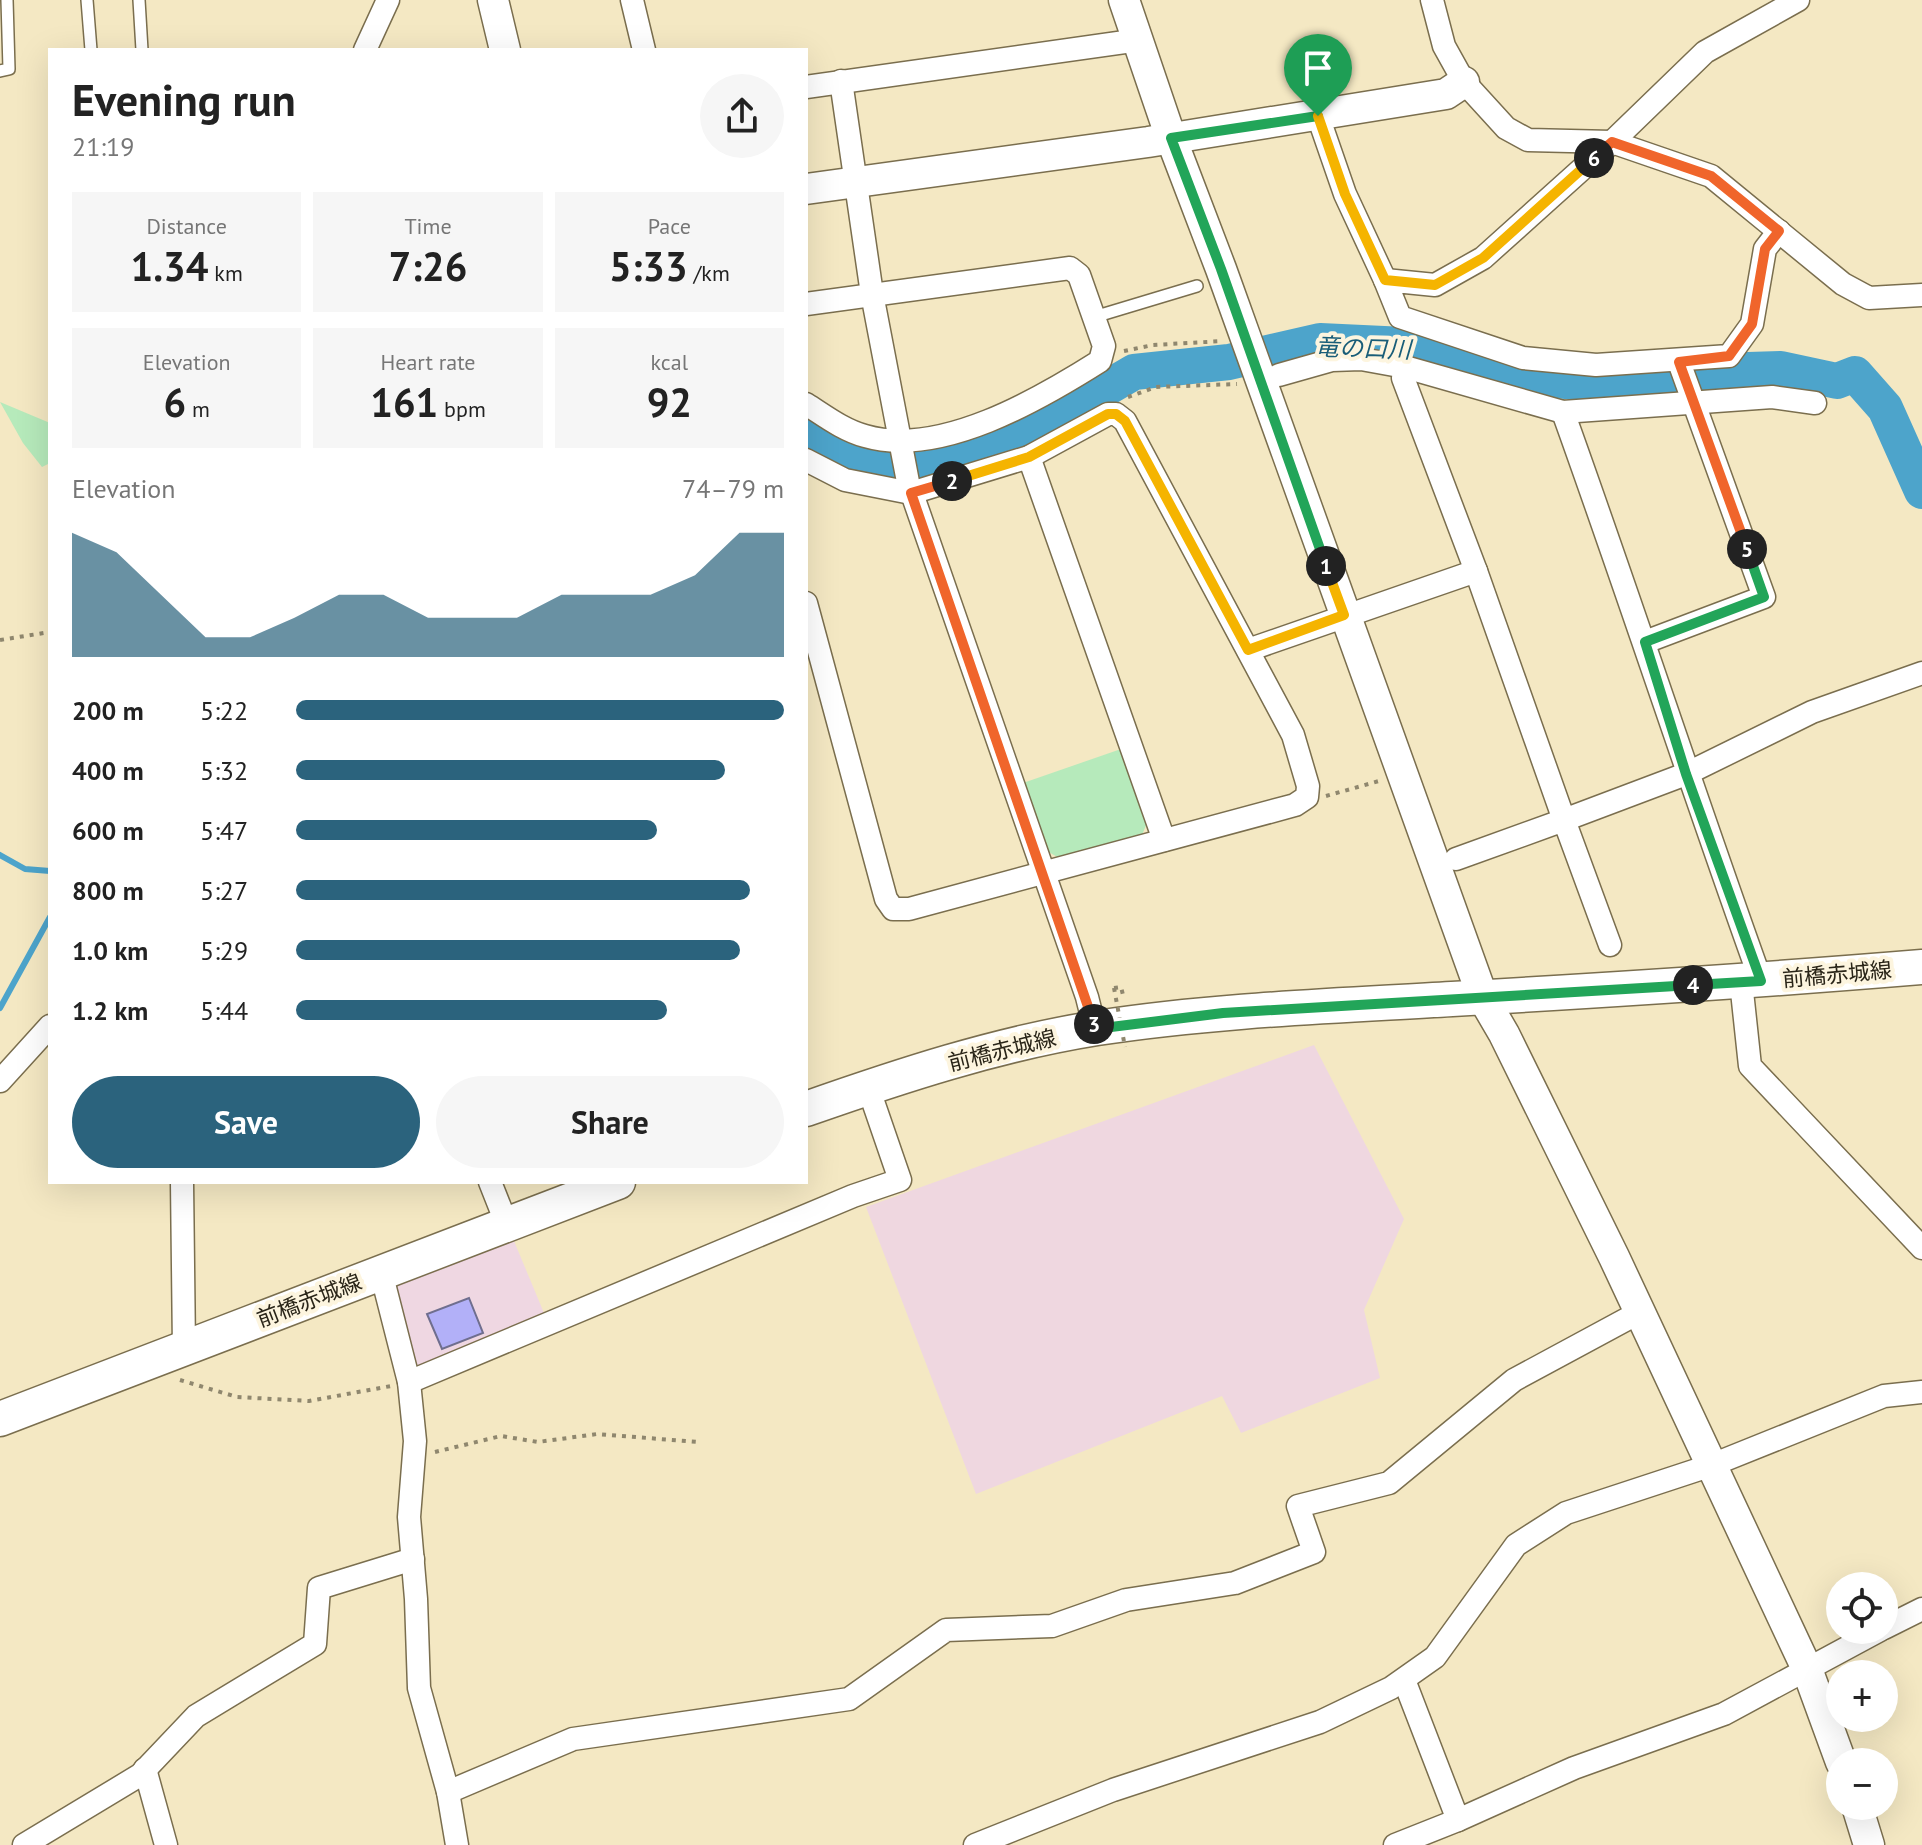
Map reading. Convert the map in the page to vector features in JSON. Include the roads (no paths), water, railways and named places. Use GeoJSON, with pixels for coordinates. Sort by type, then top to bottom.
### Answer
{"type":"FeatureCollection","features":[{"type":"Feature","properties":{"kind":"main road","name":"前橋赤城線"},"geometry":{"type":"LineString","coordinates":[[808,1108],[868,1087],[1007,1047],[1095,1029],[1223,1013],[1751,981],[1922,967]]}},
{"type":"Feature","properties":{"kind":"main road","name":"前橋赤城線"},"geometry":{"type":"LineString","coordinates":[[0,1419],[613,1184]]}},
{"type":"Feature","properties":{"kind":"street"},"geometry":{"type":"LineString","coordinates":[[366,48],[388,0]]}},
{"type":"Feature","properties":{"kind":"street"},"geometry":{"type":"LineString","coordinates":[[493,0],[505,48]]}},
{"type":"Feature","properties":{"kind":"street"},"geometry":{"type":"LineString","coordinates":[[632,0],[644,48]]}},
{"type":"Feature","properties":{"kind":"street"},"geometry":{"type":"LineString","coordinates":[[1124,0],[1250,361],[1483,998],[1504,1034],[1712,1465],[1807,1669],[1836,1748]]}},
{"type":"Feature","properties":{"kind":"street"},"geometry":{"type":"LineString","coordinates":[[1432,0],[1444,46],[1464,82],[1506,128],[1528,140],[1612,142],[1711,176],[1843,284],[1869,298],[1922,295]]}},
{"type":"Feature","properties":{"kind":"street"},"geometry":{"type":"LineString","coordinates":[[1385,280],[1435,285],[1483,258],[1612,142],[1705,52],[1798,0]]}},
{"type":"Feature","properties":{"kind":"street"},"geometry":{"type":"LineString","coordinates":[[808,87],[1139,40]]}},
{"type":"Feature","properties":{"kind":"street"},"geometry":{"type":"LineString","coordinates":[[841,81],[872,294],[909,487],[1095,1029]]}},
{"type":"Feature","properties":{"kind":"street"},"geometry":{"type":"LineString","coordinates":[[808,189],[1318,116],[1446,94],[1464,82]]}},
{"type":"Feature","properties":{"kind":"street"},"geometry":{"type":"LineString","coordinates":[[1318,116],[1345,194],[1400,317],[1523,358],[1596,365],[1680,364],[1729,356],[1752,324],[1765,249],[1779,231]]}},
{"type":"Feature","properties":{"kind":"street"},"geometry":{"type":"LineString","coordinates":[[808,304],[1070,268],[1079,275],[1104,354],[1100,361],[1058,387],[984,423],[900,443],[847,429],[808,405]]}},
{"type":"Feature","properties":{"kind":"street"},"geometry":{"type":"LineString","coordinates":[[1250,361],[1361,359],[1405,367],[1563,412],[1772,397],[1815,403]]}},
{"type":"Feature","properties":{"kind":"street"},"geometry":{"type":"LineString","coordinates":[[1645,642],[1764,597],[1680,364]]}},
{"type":"Feature","properties":{"kind":"street"},"geometry":{"type":"LineString","coordinates":[[1405,367],[1403,378],[1610,945]]}},
{"type":"Feature","properties":{"kind":"street"},"geometry":{"type":"LineString","coordinates":[[1563,412],[1645,642],[1751,981],[1750,1066],[1922,1248]]}},
{"type":"Feature","properties":{"kind":"street"},"geometry":{"type":"LineString","coordinates":[[808,461],[845,480],[909,487],[1029,457],[1108,414],[1116,414],[1125,421],[1293,735],[1308,786],[1307,797],[1295,805],[1044,873],[909,909],[893,909],[886,899],[808,610]]}},
{"type":"Feature","properties":{"kind":"street"},"geometry":{"type":"LineString","coordinates":[[1029,457],[1164,840]]}},
{"type":"Feature","properties":{"kind":"street"},"geometry":{"type":"LineString","coordinates":[[1248,650],[1476,571]]}},
{"type":"Feature","properties":{"kind":"street"},"geometry":{"type":"LineString","coordinates":[[1456,859],[1686,774],[1812,712],[1922,673]]}},
{"type":"Feature","properties":{"kind":"street"},"geometry":{"type":"LineString","coordinates":[[0,1081],[48,1028]]}},
{"type":"Feature","properties":{"kind":"street"},"geometry":{"type":"LineString","coordinates":[[409,1382],[853,1196],[900,1180],[868,1087]]}},
{"type":"Feature","properties":{"kind":"street"},"geometry":{"type":"LineString","coordinates":[[182,1184],[184,1349]]}},
{"type":"Feature","properties":{"kind":"street"},"geometry":{"type":"LineString","coordinates":[[491,1184],[507,1225]]}},
{"type":"Feature","properties":{"kind":"street"},"geometry":{"type":"LineString","coordinates":[[381,1272],[409,1382],[413,1457],[409,1517],[419,1688],[448,1792],[457,1845]]}},
{"type":"Feature","properties":{"kind":"street"},"geometry":{"type":"LineString","coordinates":[[448,1792],[573,1739],[849,1699],[946,1630],[1052,1626],[1126,1600],[1235,1583],[1314,1552],[1298,1506],[1389,1483],[1514,1380],[1640,1312]]}},
{"type":"Feature","properties":{"kind":"street"},"geometry":{"type":"LineString","coordinates":[[975,1845],[1113,1790],[1320,1722],[1404,1680],[1435,1657],[1516,1545],[1566,1513],[1712,1465],[1884,1396],[1922,1392]]}},
{"type":"Feature","properties":{"kind":"street"},"geometry":{"type":"LineString","coordinates":[[24,1845],[145,1769],[196,1716],[315,1644],[319,1588],[413,1559]]}},
{"type":"Feature","properties":{"kind":"street"},"geometry":{"type":"LineString","coordinates":[[1898,1621],[1922,1609]]}},
{"type":"Feature","properties":{"kind":"street"},"geometry":{"type":"LineString","coordinates":[[1395,1845],[1574,1768],[1724,1714],[1854,1644]]}},
{"type":"Feature","properties":{"kind":"street"},"geometry":{"type":"LineString","coordinates":[[1404,1680],[1458,1820]]}},
{"type":"Feature","properties":{"kind":"street"},"geometry":{"type":"LineString","coordinates":[[145,1769],[166,1845]]}},
{"type":"Feature","properties":{"kind":"street"},"geometry":{"type":"LineString","coordinates":[[1861,1820],[1869,1845]]}},
{"type":"Feature","properties":{"kind":"lane"},"geometry":{"type":"LineString","coordinates":[[0,71],[9,69],[7,0]]}},
{"type":"Feature","properties":{"kind":"lane"},"geometry":{"type":"LineString","coordinates":[[87,0],[91,48]]}},
{"type":"Feature","properties":{"kind":"lane"},"geometry":{"type":"LineString","coordinates":[[139,0],[142,48]]}},
{"type":"Feature","properties":{"kind":"lane"},"geometry":{"type":"LineString","coordinates":[[1094,317],[1197,286]]}},
{"type":"Feature","properties":{"kind":"waterway","name":"竜の口川"},"geometry":{"type":"LineString","coordinates":[[808,430],[840,450],[884,463],[924,467],[966,454],[1059,416],[1134,372],[1229,362],[1320,341],[1405,345],[1435,351],[1512,377],[1634,386],[1716,371],[1781,369],[1837,381],[1855,374],[1885,408],[1922,491]]}},
{"type":"Feature","properties":{"kind":"waterway","name":"竜の口川"},"geometry":{"type":"LineString","coordinates":[[0,855],[25,869],[48,871]]}},
{"type":"Feature","properties":{"kind":"waterway","name":"竜の口川"},"geometry":{"type":"LineString","coordinates":[[0,1008],[48,921]]}}]}
